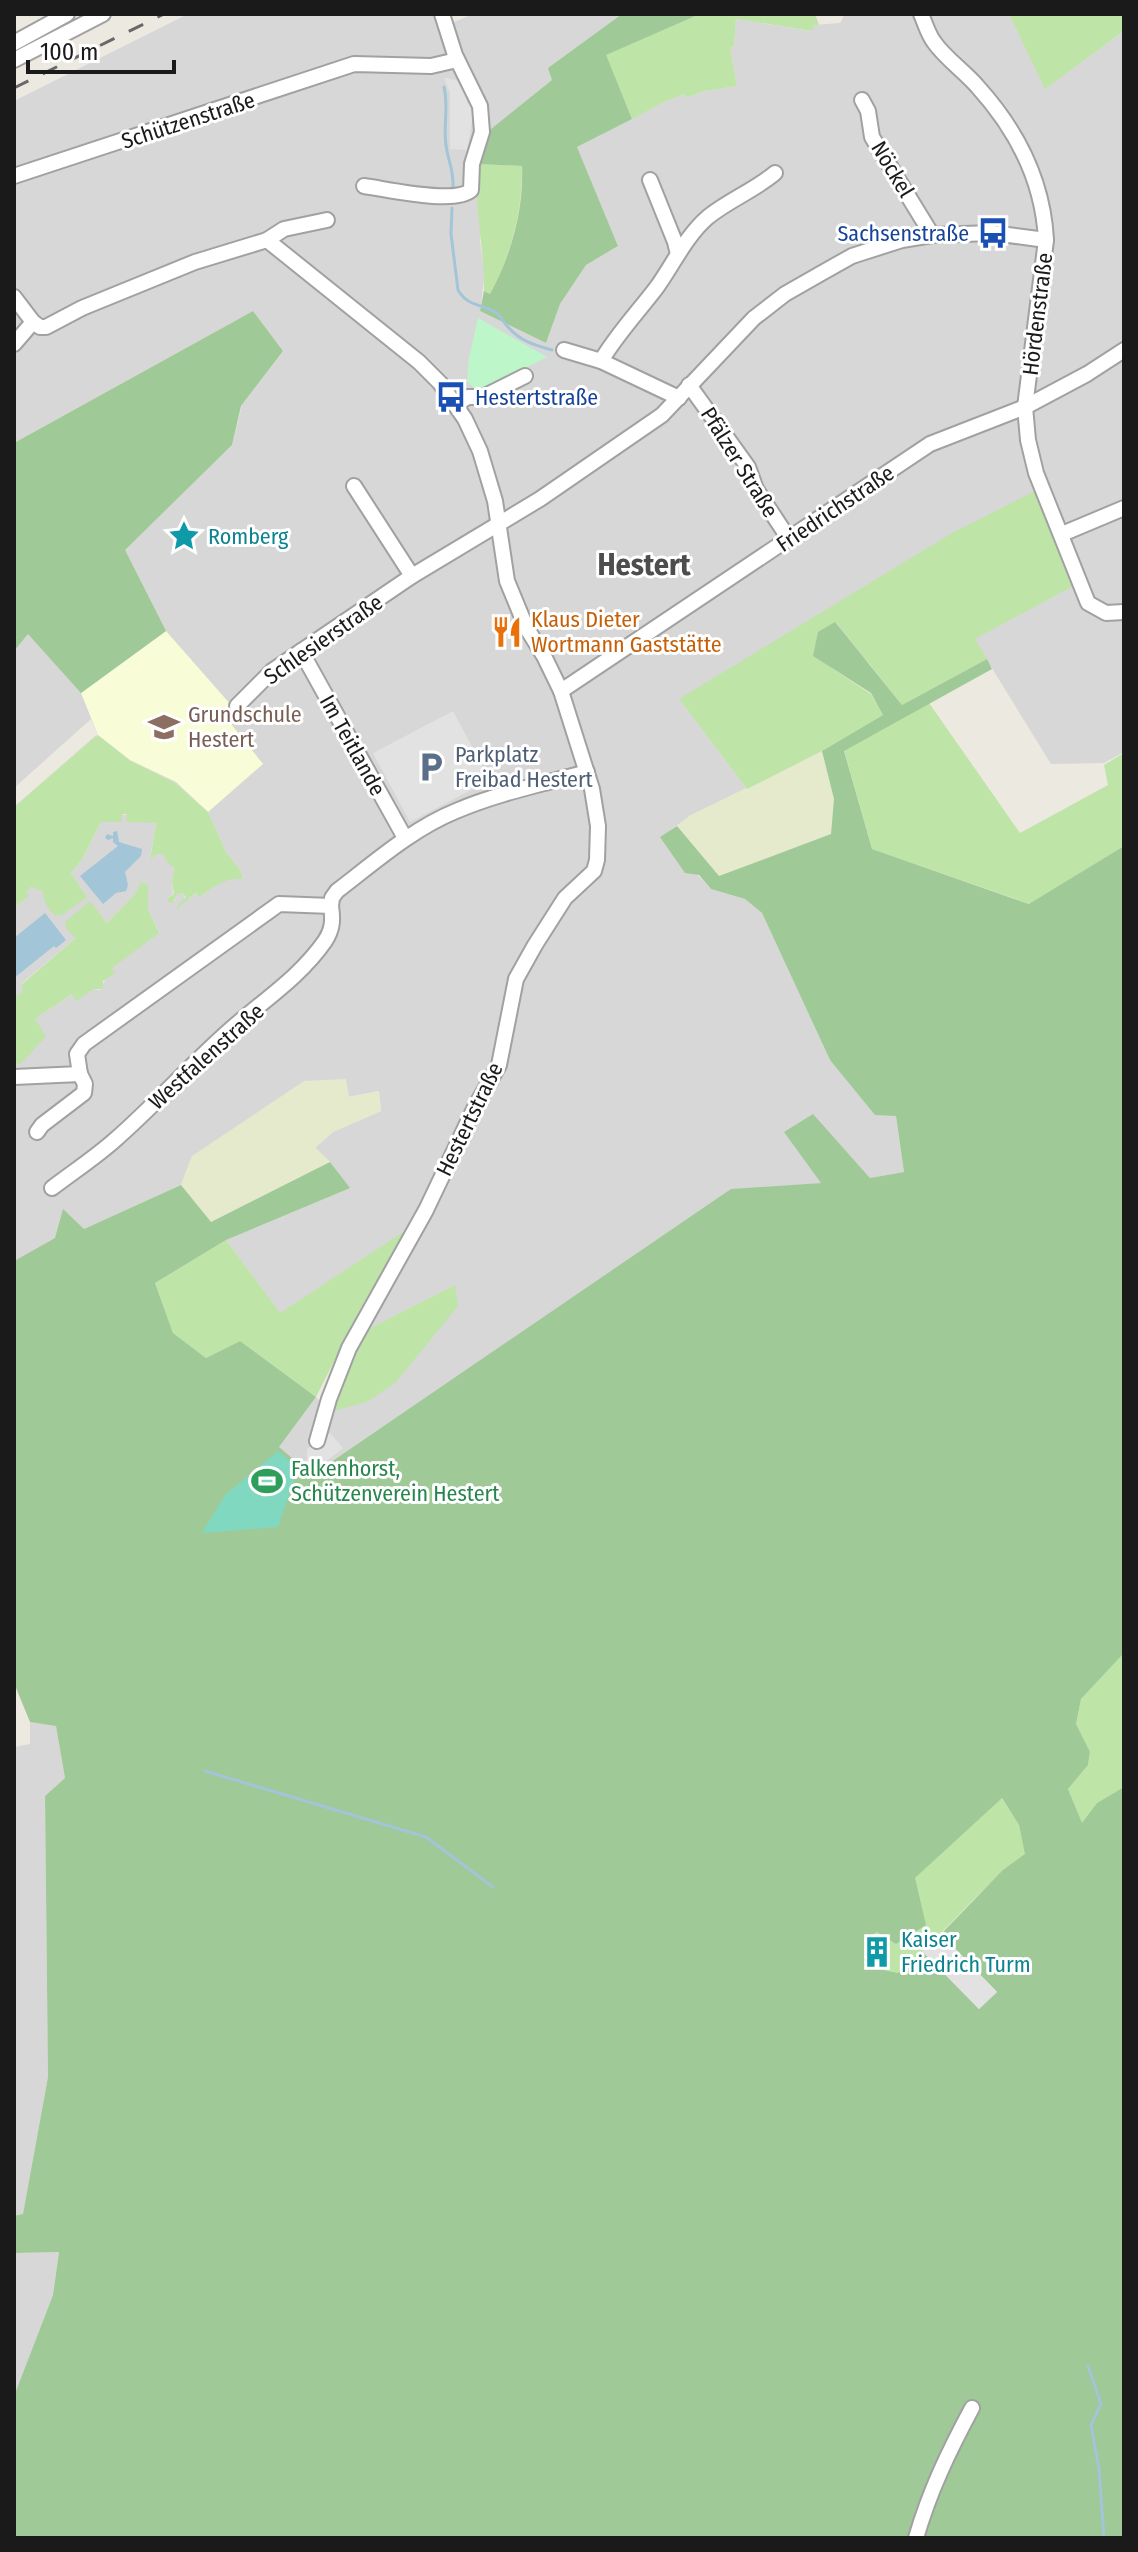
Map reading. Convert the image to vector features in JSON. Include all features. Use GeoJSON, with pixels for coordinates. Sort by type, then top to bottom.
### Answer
{"type":"FeatureCollection","features":[{"type":"Feature","properties":{"kind":"street"},"geometry":{"type":"LineString","coordinates":[[14,43],[67,14]]}},
{"type":"Feature","properties":{"kind":"street"},"geometry":{"type":"LineString","coordinates":[[14,60],[103,14]]}},
{"type":"Feature","properties":{"kind":"street"},"geometry":{"type":"LineString","coordinates":[[364,186],[449,197],[467,194],[471,190],[472,164],[482,132],[480,106],[457,60],[442,14]]}},
{"type":"Feature","properties":{"kind":"street","name":"Hördenstraße"},"geometry":{"type":"LineString","coordinates":[[921,14],[934,42],[984,93],[1033,170],[1042,199],[1046,240],[1025,407],[1028,440],[1036,473],[1088,603],[1106,613],[1124,612]]}},
{"type":"Feature","properties":{"kind":"street","name":"Schützenstraße"},"geometry":{"type":"LineString","coordinates":[[14,176],[354,64],[431,66],[457,60]]}},
{"type":"Feature","properties":{"kind":"street","name":"Nöckel"},"geometry":{"type":"LineString","coordinates":[[862,100],[868,111],[872,137],[932,235]]}},
{"type":"Feature","properties":{"kind":"street"},"geometry":{"type":"LineString","coordinates":[[601,361],[695,231],[710,216],[775,173]]}},
{"type":"Feature","properties":{"kind":"street"},"geometry":{"type":"LineString","coordinates":[[650,180],[678,254]]}},
{"type":"Feature","properties":{"kind":"street"},"geometry":{"type":"LineString","coordinates":[[14,297],[33,322],[46,327],[82,308],[195,262],[267,240],[284,229],[327,220]]}},
{"type":"Feature","properties":{"kind":"street"},"geometry":{"type":"LineString","coordinates":[[499,524],[662,415],[754,318],[785,294],[852,256],[902,240],[932,235],[993,233],[1046,240]]}},
{"type":"Feature","properties":{"kind":"street","name":"Hestertstraße"},"geometry":{"type":"LineString","coordinates":[[267,240],[419,362],[456,404],[480,451],[495,501],[499,540],[514,602],[561,691],[587,772],[598,826],[594,871],[565,898],[516,979],[499,1065],[475,1107],[426,1210],[349,1348],[317,1441]]}},
{"type":"Feature","properties":{"kind":"street"},"geometry":{"type":"LineString","coordinates":[[14,344],[33,322]]}},
{"type":"Feature","properties":{"kind":"street","name":"Pfälzer Straße"},"geometry":{"type":"LineString","coordinates":[[564,350],[601,361],[679,398]]}},
{"type":"Feature","properties":{"kind":"street","name":"Friedrichstraße"},"geometry":{"type":"LineString","coordinates":[[561,691],[930,444],[1025,407],[1124,350]]}},
{"type":"Feature","properties":{"kind":"street"},"geometry":{"type":"LineString","coordinates":[[456,404],[468,397],[483,397],[525,376]]}},
{"type":"Feature","properties":{"kind":"street","name":"Pfälzer Straße"},"geometry":{"type":"LineString","coordinates":[[689,385],[748,467],[756,489],[789,539]]}},
{"type":"Feature","properties":{"kind":"street"},"geometry":{"type":"LineString","coordinates":[[354,486],[412,576]]}},
{"type":"Feature","properties":{"kind":"street"},"geometry":{"type":"LineString","coordinates":[[1062,534],[1124,508]]}},
{"type":"Feature","properties":{"kind":"street","name":"Schlesierstraße"},"geometry":{"type":"LineString","coordinates":[[237,706],[272,671],[412,576],[499,524]]}},
{"type":"Feature","properties":{"kind":"street","name":"Im Teitlande"},"geometry":{"type":"LineString","coordinates":[[301,651],[405,838]]}},
{"type":"Feature","properties":{"kind":"street","name":"Westfalenstraße"},"geometry":{"type":"LineString","coordinates":[[52,1188],[115,1140],[232,1028],[274,996],[304,967],[331,930],[332,898],[337,891],[405,838],[454,811],[587,772]]}},
{"type":"Feature","properties":{"kind":"street"},"geometry":{"type":"LineString","coordinates":[[37,1132],[84,1093],[85,1084],[77,1054],[84,1044],[279,904],[331,906]]}},
{"type":"Feature","properties":{"kind":"street"},"geometry":{"type":"LineString","coordinates":[[14,1077],[80,1074]]}},
{"type":"Feature","properties":{"kind":"street"},"geometry":{"type":"LineString","coordinates":[[916,2538],[941,2466],[972,2408]]}},
{"type":"Feature","properties":{"kind":"shaded area"},"geometry":{"type":"Polygon","coordinates":[[[188,14],[450,14],[454,22],[473,14],[622,14],[549,68],[553,80],[486,133],[480,242],[485,273],[480,311],[546,343],[560,304],[586,265],[618,246],[577,147],[666,101],[685,94],[687,98],[705,91],[737,86],[730,48],[734,46],[736,19],[811,31],[814,25],[840,23],[845,14],[1009,14],[1046,88],[1124,31],[1124,752],[1104,763],[1051,764],[974,639],[679,699],[747,789],[691,815],[661,837],[711,889],[745,899],[762,913],[830,1060],[896,1116],[904,1172],[870,1178],[813,1115],[822,1183],[731,1190],[312,1475],[278,1448],[316,1397],[330,1412],[455,1285],[344,1341],[405,1231],[280,1314],[226,1240],[349,1188],[315,1148],[333,1132],[381,1111],[379,1091],[348,1097],[192,1156],[181,1185],[84,1229],[55,1238],[14,1261],[14,1062],[20,1064],[35,1019],[72,994],[100,990],[111,968],[159,932],[148,909],[148,886],[142,882],[135,894],[107,923],[89,901],[76,938],[21,984],[24,990],[17,997],[14,993],[14,904],[16,906],[28,895],[25,892],[31,887],[42,891],[58,913],[87,897],[71,873],[83,858],[101,822],[121,814],[156,823],[150,858],[156,854],[164,855],[174,868],[173,894],[168,898],[174,901],[178,894],[183,893],[186,901],[197,893],[200,897],[221,882],[243,878],[226,852],[208,812],[175,783],[129,760],[99,736],[14,807],[95,736],[98,735],[91,719],[14,788],[14,651],[27,634],[124,550],[232,445],[242,405],[283,351],[253,311],[14,443],[14,101],[188,14]]]}},
{"type":"Feature","properties":{"kind":"shaded area"},"geometry":{"type":"Polygon","coordinates":[[[622,14],[700,14],[606,55],[632,119],[577,147],[618,246],[586,265],[560,304],[546,343],[480,311],[484,291],[490,294],[515,232],[521,199],[522,166],[478,164],[486,133],[552,80],[548,68],[622,14]]]}},
{"type":"Feature","properties":{"kind":"shaded area"},"geometry":{"type":"Polygon","coordinates":[[[444,78],[457,80],[460,87],[467,87],[467,103],[471,103],[474,110],[467,150],[450,149],[450,93],[444,78]]]}},
{"type":"Feature","properties":{"kind":"shaded area"},"geometry":{"type":"Polygon","coordinates":[[[253,311],[283,351],[241,406],[232,445],[125,550],[166,631],[81,693],[28,634],[14,651],[14,443],[253,311]]]}},
{"type":"Feature","properties":{"kind":"shaded area"},"geometry":{"type":"Polygon","coordinates":[[[478,318],[547,357],[478,392],[467,381],[478,318]]]}},
{"type":"Feature","properties":{"kind":"shaded area"},"geometry":{"type":"Polygon","coordinates":[[[835,622],[902,705],[987,659],[992,669],[844,751],[872,849],[1029,904],[1124,846],[1124,1653],[1081,1699],[1076,1724],[1090,1752],[1088,1765],[1068,1789],[1082,1823],[1097,1803],[1124,1787],[1124,2538],[14,2538],[14,2396],[53,2295],[59,2252],[14,2253],[14,2216],[23,2214],[48,2077],[45,1796],[65,1778],[56,1726],[30,1722],[14,1683],[14,1261],[55,1238],[63,1209],[84,1229],[181,1185],[211,1222],[330,1162],[350,1188],[226,1240],[155,1283],[173,1333],[206,1358],[240,1341],[316,1397],[279,1447],[312,1475],[731,1189],[821,1183],[784,1132],[813,1114],[870,1178],[904,1172],[896,1116],[875,1115],[830,1060],[762,913],[745,899],[711,889],[699,875],[685,873],[660,837],[677,826],[719,876],[831,834],[834,799],[822,751],[883,715],[871,693],[813,656],[818,632],[835,622]],[[1002,1798],[915,1878],[926,1925],[896,1944],[877,1932],[864,1939],[865,1966],[898,1973],[922,1951],[979,2009],[997,1992],[941,1934],[1003,1870],[1025,1854],[1019,1825],[1002,1798]]]}},
{"type":"Feature","properties":{"kind":"shaded area","name":"Grundschule Hestert"},"geometry":{"type":"Polygon","coordinates":[[[166,631],[231,705],[223,714],[263,764],[208,812],[176,782],[130,760],[98,735],[81,693],[166,631]]]}},
{"type":"Feature","properties":{"kind":"shaded area","name":"Parkplatz Freibad Hestert"},"geometry":{"type":"Polygon","coordinates":[[[453,711],[490,780],[410,822],[373,753],[453,711]]]}},
{"type":"Feature","properties":{"kind":"shaded area"},"geometry":{"type":"Polygon","coordinates":[[[822,751],[834,799],[831,834],[719,876],[677,826],[691,815],[822,751]]]}},
{"type":"Feature","properties":{"kind":"shaded area"},"geometry":{"type":"Polygon","coordinates":[[[346,1079],[349,1097],[379,1091],[381,1111],[333,1132],[315,1147],[330,1162],[210,1222],[181,1185],[192,1156],[304,1081],[346,1079]]]}},
{"type":"Feature","properties":{"kind":"shaded area"},"geometry":{"type":"Polygon","coordinates":[[[330,1433],[343,1448],[314,1471],[307,1463],[307,1449],[330,1433]]]}},
{"type":"Feature","properties":{"kind":"shaded area"},"geometry":{"type":"Polygon","coordinates":[[[30,1722],[56,1725],[65,1778],[45,1796],[48,2077],[23,2215],[14,2216],[14,1747],[30,1744],[30,1722]]]}},
{"type":"Feature","properties":{"kind":"shaded area"},"geometry":{"type":"Polygon","coordinates":[[[941,1934],[997,1992],[979,2009],[922,1951],[941,1934]]]}},
{"type":"Feature","properties":{"kind":"shaded area"},"geometry":{"type":"Polygon","coordinates":[[[59,2252],[53,2295],[14,2396],[14,2253],[59,2252]]]}},
{"type":"Feature","properties":{"kind":"green space"},"geometry":{"type":"Polygon","coordinates":[[[700,14],[815,14],[819,25],[814,25],[812,31],[736,19],[734,46],[730,48],[737,86],[705,91],[686,98],[685,94],[632,119],[605,55],[700,14]]]}},
{"type":"Feature","properties":{"kind":"green space"},"geometry":{"type":"Polygon","coordinates":[[[1009,14],[1124,14],[1124,31],[1045,89],[1009,14]]]}},
{"type":"Feature","properties":{"kind":"green space"},"geometry":{"type":"Polygon","coordinates":[[[478,164],[522,166],[514,232],[490,294],[484,291],[477,196],[478,164]]]}},
{"type":"Feature","properties":{"kind":"green space"},"geometry":{"type":"Polygon","coordinates":[[[1037,490],[1075,585],[975,639],[987,659],[902,705],[836,622],[818,633],[813,656],[871,694],[883,715],[822,751],[747,789],[679,699],[952,533],[1037,490]]]}},
{"type":"Feature","properties":{"kind":"green space"},"geometry":{"type":"Polygon","coordinates":[[[929,703],[1020,833],[1108,785],[1104,765],[1124,753],[1124,846],[1030,904],[872,849],[844,750],[929,703]]]}},
{"type":"Feature","properties":{"kind":"green space"},"geometry":{"type":"Polygon","coordinates":[[[99,736],[129,760],[175,783],[208,812],[226,852],[241,871],[243,879],[225,881],[200,897],[196,893],[177,912],[178,905],[186,898],[183,893],[178,894],[172,903],[168,902],[174,894],[174,868],[164,855],[156,854],[150,860],[156,823],[127,822],[126,814],[122,814],[122,822],[101,822],[83,858],[71,873],[87,897],[61,916],[55,916],[46,905],[42,891],[31,887],[26,892],[29,896],[16,906],[14,807],[99,736]]]}},
{"type":"Feature","properties":{"kind":"green space"},"geometry":{"type":"Polygon","coordinates":[[[141,882],[148,885],[148,909],[159,933],[112,968],[115,973],[103,981],[103,989],[93,989],[76,1001],[72,994],[35,1019],[46,1036],[20,1065],[14,1062],[14,993],[17,996],[23,991],[21,985],[76,938],[66,929],[65,922],[90,901],[107,923],[135,894],[141,882]]]}},
{"type":"Feature","properties":{"kind":"green space"},"geometry":{"type":"Polygon","coordinates":[[[406,1230],[361,1308],[316,1397],[240,1341],[206,1358],[173,1333],[155,1283],[226,1240],[280,1313],[406,1230]]]}},
{"type":"Feature","properties":{"kind":"green space"},"geometry":{"type":"Polygon","coordinates":[[[455,1285],[458,1306],[396,1382],[369,1401],[330,1412],[362,1332],[455,1285]]]}},
{"type":"Feature","properties":{"kind":"green space","name":"Falkenhorst, Schützenverein Hestert"},"geometry":{"type":"Polygon","coordinates":[[[278,1451],[298,1468],[278,1527],[202,1533],[225,1495],[278,1451]]]}},
{"type":"Feature","properties":{"kind":"green space"},"geometry":{"type":"Polygon","coordinates":[[[1124,1653],[1124,1787],[1097,1803],[1082,1824],[1068,1789],[1088,1765],[1090,1753],[1076,1724],[1081,1699],[1124,1653]]]}},
{"type":"Feature","properties":{"kind":"green space"},"geometry":{"type":"Polygon","coordinates":[[[1001,1797],[1019,1825],[1026,1854],[992,1882],[898,1973],[865,1966],[863,1939],[876,1932],[915,1878],[1001,1797]]]}},
{"type":"Feature","properties":{"kind":"water"},"geometry":{"type":"Polygon","coordinates":[[[117,831],[119,842],[142,849],[141,856],[125,872],[126,891],[116,893],[103,904],[80,876],[118,846],[113,838],[105,838],[107,834],[113,836],[113,832],[117,831]]]}},
{"type":"Feature","properties":{"kind":"water"},"geometry":{"type":"Polygon","coordinates":[[[45,913],[66,940],[14,978],[14,938],[45,913]]]}},
{"type":"Feature","properties":{"kind":"waterway"},"geometry":{"type":"LineString","coordinates":[[444,87],[445,138],[453,189]]}},
{"type":"Feature","properties":{"kind":"waterway"},"geometry":{"type":"LineString","coordinates":[[452,208],[451,234],[458,290],[470,302],[499,315],[522,339],[552,350]]}},
{"type":"Feature","properties":{"kind":"waterway"},"geometry":{"type":"LineString","coordinates":[[205,1771],[426,1837],[493,1887]]}},
{"type":"Feature","properties":{"kind":"waterway"},"geometry":{"type":"LineString","coordinates":[[1088,2366],[1101,2404],[1091,2425],[1099,2469],[1104,2538]]}},
{"type":"Feature","properties":{"kind":"railway"},"geometry":{"type":"LineString","coordinates":[[14,88],[164,14]]}},
{"type":"Feature","properties":{"kind":"place","name":"Sachsenstraße"},"geometry":{"type":"Point","coordinates":[993,233]}},
{"type":"Feature","properties":{"kind":"place","name":"Hestertstraße"},"geometry":{"type":"Point","coordinates":[451,397]}},
{"type":"Feature","properties":{"kind":"place","name":"Romberg"},"geometry":{"type":"Point","coordinates":[184,536]}},
{"type":"Feature","properties":{"kind":"place","name":"Klaus Dieter Wortmann Gaststätte"},"geometry":{"type":"Point","coordinates":[507,632]}},
{"type":"Feature","properties":{"kind":"place","name":"Grundschule Hestert"},"geometry":{"type":"Point","coordinates":[164,727]}},
{"type":"Feature","properties":{"kind":"place","name":"Parkplatz Freibad Hestert"},"geometry":{"type":"Point","coordinates":[431,767]}},
{"type":"Feature","properties":{"kind":"place","name":"Falkenhorst, Schützenverein Hestert"},"geometry":{"type":"Point","coordinates":[267,1481]}},
{"type":"Feature","properties":{"kind":"place","name":"Kaiser Friedrich Turm"},"geometry":{"type":"Point","coordinates":[877,1952]}},
{"type":"Feature","properties":{"kind":"district","name":"Hestert"},"geometry":{"type":"Point","coordinates":[644,565]}}]}
